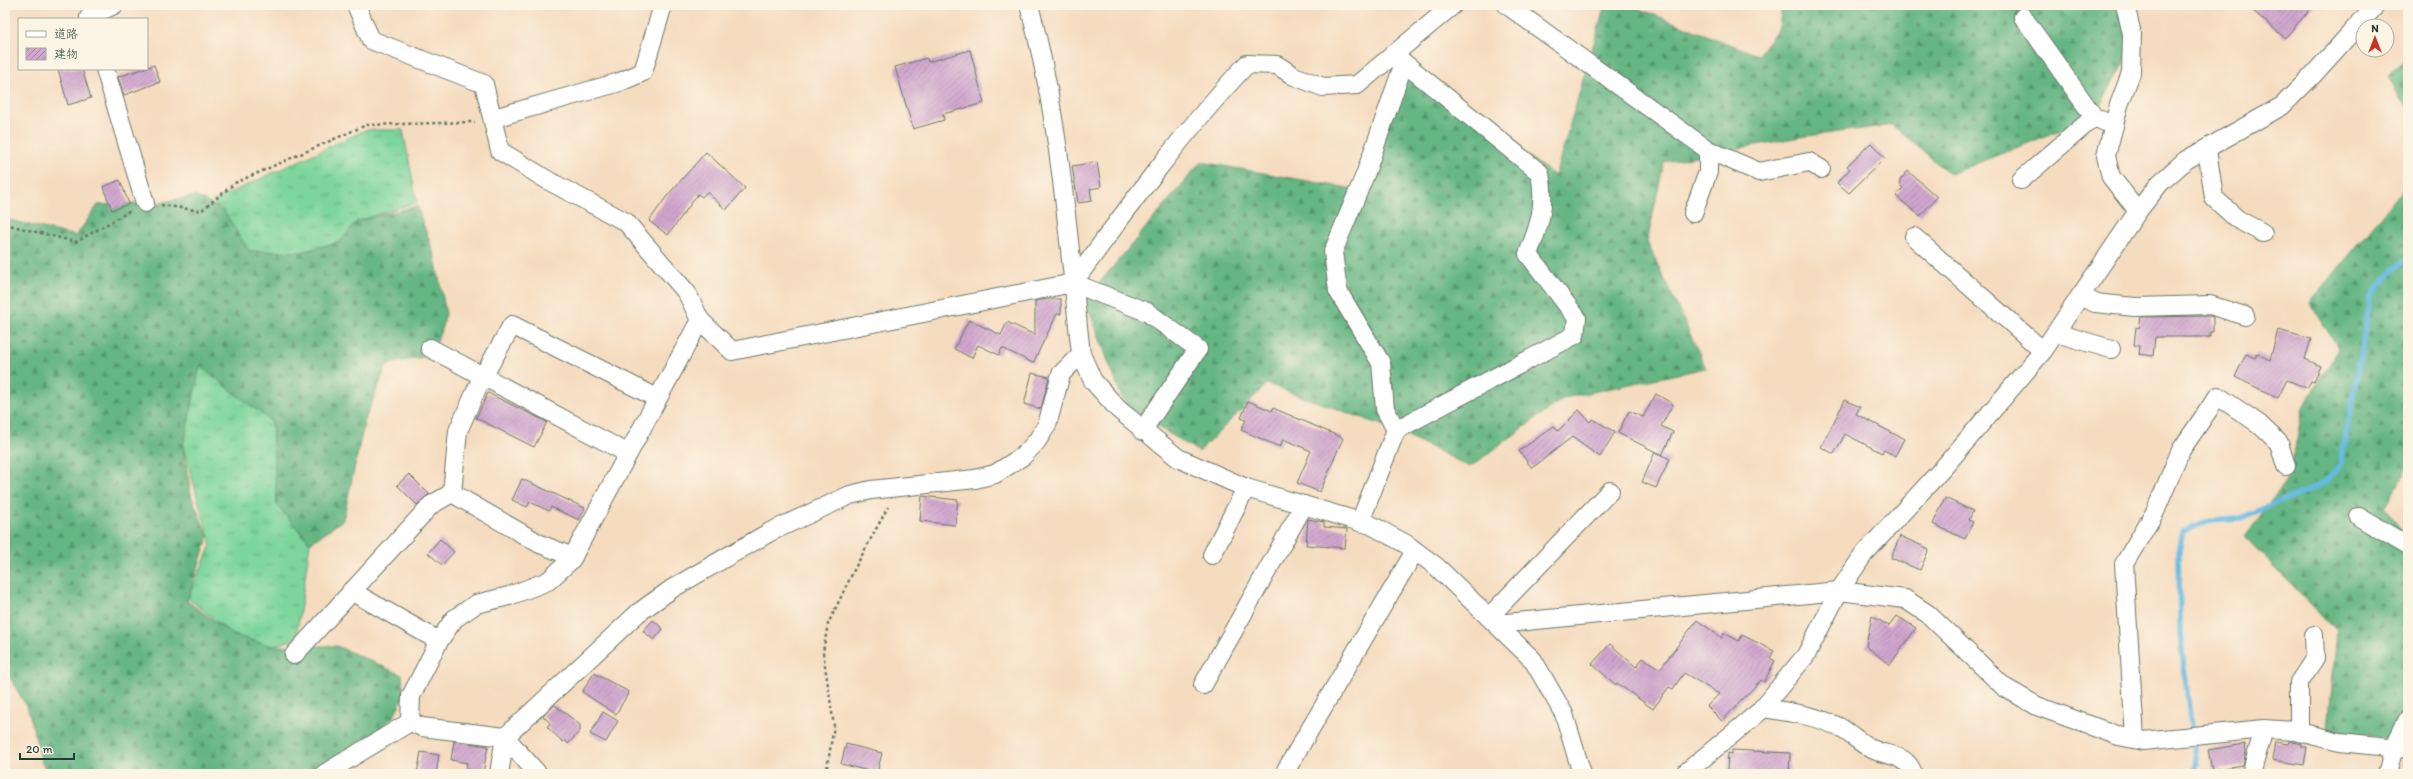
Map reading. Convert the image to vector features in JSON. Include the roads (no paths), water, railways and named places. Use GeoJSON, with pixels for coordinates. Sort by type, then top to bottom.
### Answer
{"type":"FeatureCollection","features":[{"type":"Feature","properties":{"kind":"street"},"geometry":{"type":"LineString","coordinates":[[90,18],[114,5]]}},
{"type":"Feature","properties":{"kind":"street"},"geometry":{"type":"LineString","coordinates":[[356,5],[371,40],[484,84],[494,118],[500,151],[548,181],[626,222],[640,240],[687,292],[700,320],[732,351],[1073,283],[1147,312],[1198,349],[1142,431]]}},
{"type":"Feature","properties":{"kind":"street"},"geometry":{"type":"LineString","coordinates":[[494,118],[620,82],[643,72],[663,5]]}},
{"type":"Feature","properties":{"kind":"street"},"geometry":{"type":"LineString","coordinates":[[1030,5],[1040,45],[1057,137],[1081,354],[1093,381],[1142,431],[1178,458],[1246,488],[1371,525],[1415,551],[1437,567],[1533,660],[1547,681],[1564,714],[1582,774]]}},
{"type":"Feature","properties":{"kind":"street"},"geometry":{"type":"LineString","coordinates":[[1073,283],[1169,154],[1212,101],[1247,64],[1277,65],[1294,76],[1323,87],[1357,85],[1399,58],[1453,5]]}},
{"type":"Feature","properties":{"kind":"street"},"geometry":{"type":"LineString","coordinates":[[1508,5],[1708,150],[1759,172],[1809,162],[1821,169]]}},
{"type":"Feature","properties":{"kind":"street"},"geometry":{"type":"LineString","coordinates":[[2125,5],[2132,34],[2131,74],[2106,156],[2111,177],[2138,211]]}},
{"type":"Feature","properties":{"kind":"street"},"geometry":{"type":"LineString","coordinates":[[1684,774],[1762,708],[1806,655],[1839,591],[1864,554],[1944,467],[2043,351],[2138,211],[2160,184],[2186,160],[2282,106],[2313,75],[2376,5]]}},
{"type":"Feature","properties":{"kind":"street"},"geometry":{"type":"LineString","coordinates":[[2023,18],[2094,117],[2114,126]]}},
{"type":"Feature","properties":{"kind":"street"},"geometry":{"type":"LineString","coordinates":[[1360,522],[1396,430],[1575,335],[1577,318],[1528,254],[1539,227],[1544,196],[1540,173],[1399,58]]}},
{"type":"Feature","properties":{"kind":"street"},"geometry":{"type":"LineString","coordinates":[[1396,430],[1385,409],[1382,363],[1338,291],[1333,252],[1366,175],[1399,58]]}},
{"type":"Feature","properties":{"kind":"street"},"geometry":{"type":"LineString","coordinates":[[105,70],[145,203]]}},
{"type":"Feature","properties":{"kind":"street"},"geometry":{"type":"LineString","coordinates":[[2021,180],[2094,117]]}},
{"type":"Feature","properties":{"kind":"street"},"geometry":{"type":"LineString","coordinates":[[2207,149],[2214,198],[2237,219],[2263,233]]}},
{"type":"Feature","properties":{"kind":"street"},"geometry":{"type":"LineString","coordinates":[[1694,212],[1708,172],[1708,150]]}},
{"type":"Feature","properties":{"kind":"street"},"geometry":{"type":"LineString","coordinates":[[1914,237],[2043,351]]}},
{"type":"Feature","properties":{"kind":"street"},"geometry":{"type":"LineString","coordinates":[[2080,296],[2095,303],[2134,307],[2210,305],[2245,316]]}},
{"type":"Feature","properties":{"kind":"street"},"geometry":{"type":"LineString","coordinates":[[410,722],[411,696],[439,641],[454,620],[476,604],[509,596],[548,581],[573,557],[627,453],[700,320]]}},
{"type":"Feature","properties":{"kind":"street"},"geometry":{"type":"LineString","coordinates":[[452,493],[458,431],[483,378],[512,325],[657,398]]}},
{"type":"Feature","properties":{"kind":"street"},"geometry":{"type":"LineString","coordinates":[[2056,333],[2111,349]]}},
{"type":"Feature","properties":{"kind":"street"},"geometry":{"type":"LineString","coordinates":[[430,348],[483,378],[627,453]]}},
{"type":"Feature","properties":{"kind":"street"},"geometry":{"type":"LineString","coordinates":[[499,774],[505,737],[638,614],[673,588],[770,532],[850,494],[871,490],[898,489],[975,479],[995,474],[1022,456],[1037,442],[1047,425],[1061,374],[1081,354]]}},
{"type":"Feature","properties":{"kind":"street"},"geometry":{"type":"LineString","coordinates":[[2134,739],[2124,564],[2155,512],[2181,450],[2218,396],[2259,424],[2279,443],[2286,466]]}},
{"type":"Feature","properties":{"kind":"street"},"geometry":{"type":"LineString","coordinates":[[1212,555],[1246,488]]}},
{"type":"Feature","properties":{"kind":"street"},"geometry":{"type":"LineString","coordinates":[[1492,621],[1610,491]]}},
{"type":"Feature","properties":{"kind":"street"},"geometry":{"type":"LineString","coordinates":[[452,493],[540,544],[573,557]]}},
{"type":"Feature","properties":{"kind":"street"},"geometry":{"type":"LineString","coordinates":[[294,654],[431,505],[452,493]]}},
{"type":"Feature","properties":{"kind":"street"},"geometry":{"type":"LineString","coordinates":[[1204,685],[1304,505]]}},
{"type":"Feature","properties":{"kind":"street"},"geometry":{"type":"LineString","coordinates":[[2360,517],[2408,546]]}},
{"type":"Feature","properties":{"kind":"street"},"geometry":{"type":"LineString","coordinates":[[1290,774],[1286,770],[1415,551]]}},
{"type":"Feature","properties":{"kind":"street"},"geometry":{"type":"LineString","coordinates":[[351,591],[439,641]]}},
{"type":"Feature","properties":{"kind":"street"},"geometry":{"type":"LineString","coordinates":[[1492,621],[1839,591],[1905,599],[1928,614],[2004,687],[2037,706],[2118,736],[2143,740],[2264,729],[2299,732],[2340,742],[2401,748]]}},
{"type":"Feature","properties":{"kind":"street"},"geometry":{"type":"LineString","coordinates":[[2299,732],[2300,682],[2315,658],[2314,635]]}},
{"type":"Feature","properties":{"kind":"street"},"geometry":{"type":"LineString","coordinates":[[1762,708],[1806,714],[1839,728],[1873,750],[1898,756],[1911,766],[1913,774]]}},
{"type":"Feature","properties":{"kind":"street"},"geometry":{"type":"LineString","coordinates":[[2387,774],[2401,748],[2408,719]]}},
{"type":"Feature","properties":{"kind":"street"},"geometry":{"type":"LineString","coordinates":[[410,722],[422,727],[505,737],[538,774]]}},
{"type":"Feature","properties":{"kind":"street"},"geometry":{"type":"LineString","coordinates":[[324,774],[410,722]]}},
{"type":"Feature","properties":{"kind":"street"},"geometry":{"type":"LineString","coordinates":[[2251,774],[2264,729]]}},
{"type":"Feature","properties":{"kind":"waterway"},"geometry":{"type":"LineString","coordinates":[[2194,774],[2196,765],[2180,634],[2179,552],[2183,532],[2210,521],[2238,519],[2326,482],[2341,463],[2371,296],[2394,269],[2408,258]]}}]}
